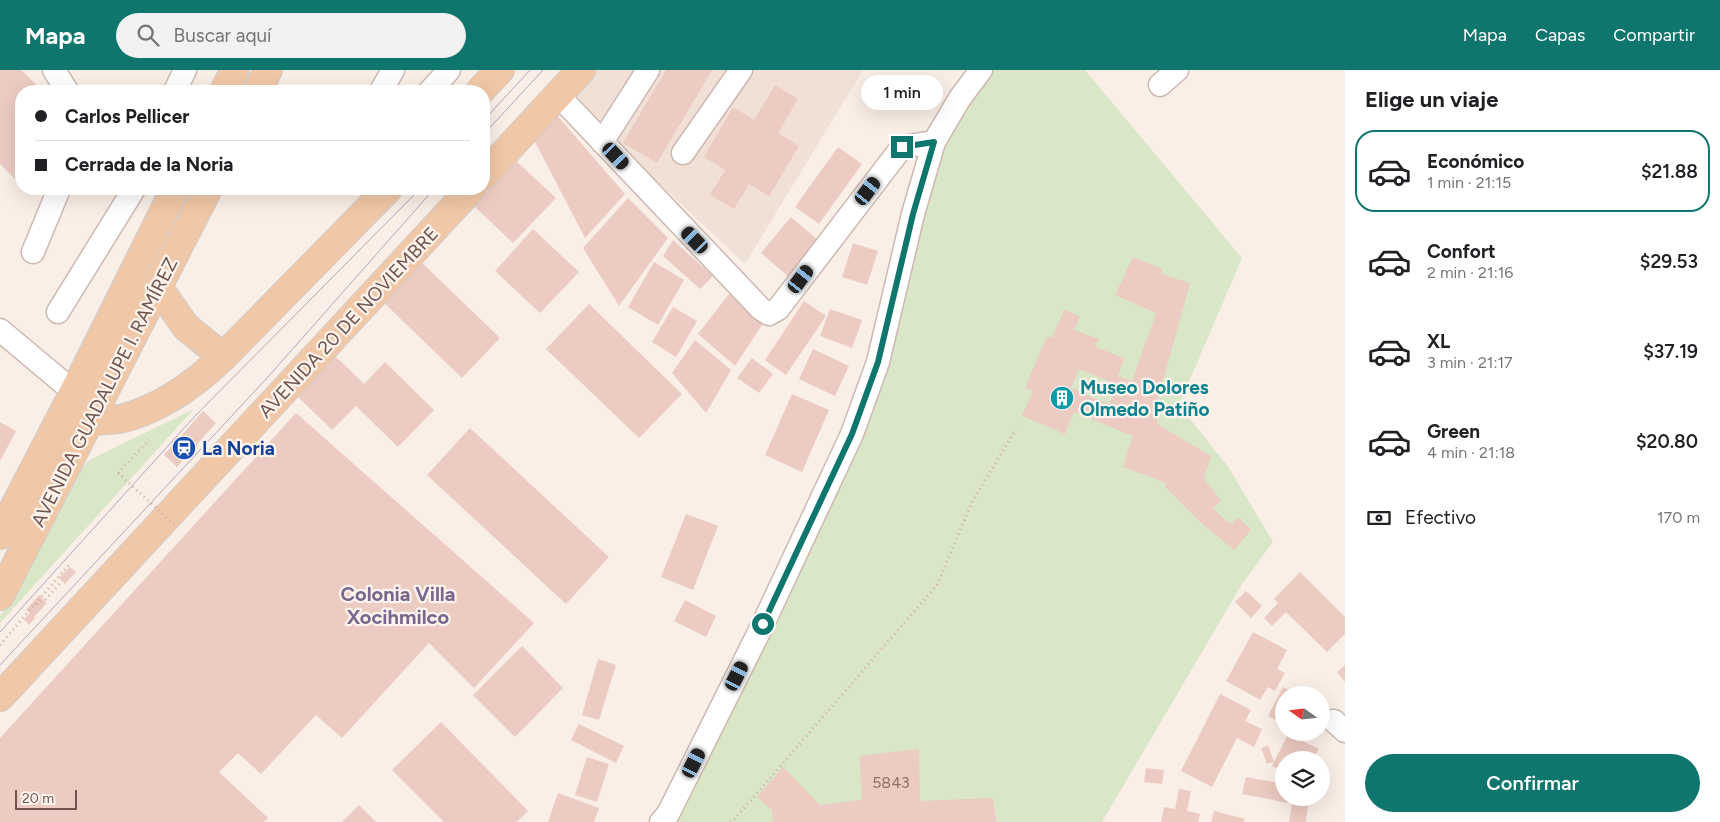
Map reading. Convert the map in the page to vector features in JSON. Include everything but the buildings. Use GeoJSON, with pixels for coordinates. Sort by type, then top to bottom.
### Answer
{"type":"FeatureCollection","features":[{"type":"Feature","properties":{"kind":"main road"},"geometry":{"type":"LineString","coordinates":[[227,85],[235,70]]}},
{"type":"Feature","properties":{"kind":"main road"},"geometry":{"type":"LineString","coordinates":[[261,85],[268,70]]}},
{"type":"Feature","properties":{"kind":"main road"},"geometry":{"type":"LineString","coordinates":[[486,85],[500,70]]}},
{"type":"Feature","properties":{"kind":"main road"},"geometry":{"type":"LineString","coordinates":[[490,169],[581,70]]}},
{"type":"Feature","properties":{"kind":"main road","name":"AVENIDA GUADALUPE I. RAMÍREZ"},"geometry":{"type":"LineString","coordinates":[[0,535],[172,195]]}},
{"type":"Feature","properties":{"kind":"main road","name":"AVENIDA GUADALUPE I. RAMÍREZ"},"geometry":{"type":"LineString","coordinates":[[0,596],[205,195]]}},
{"type":"Feature","properties":{"kind":"main road"},"geometry":{"type":"LineString","coordinates":[[57,424],[120,419],[146,411],[188,387],[223,357],[382,195]]}},
{"type":"Feature","properties":{"kind":"main road","name":"AVENIDA 20 DE NOVIEMBRE"},"geometry":{"type":"LineString","coordinates":[[0,696],[465,195]]}},
{"type":"Feature","properties":{"kind":"main road"},"geometry":{"type":"LineString","coordinates":[[158,287],[186,327],[223,357]]}},
{"type":"Feature","properties":{"kind":"street"},"geometry":{"type":"LineString","coordinates":[[54,70],[63,85]]}},
{"type":"Feature","properties":{"kind":"street"},"geometry":{"type":"LineString","coordinates":[[178,85],[185,70]]}},
{"type":"Feature","properties":{"kind":"street"},"geometry":{"type":"LineString","coordinates":[[384,85],[393,70]]}},
{"type":"Feature","properties":{"kind":"street"},"geometry":{"type":"LineString","coordinates":[[435,85],[449,70]]}},
{"type":"Feature","properties":{"kind":"street"},"geometry":{"type":"LineString","coordinates":[[602,142],[648,70]]}},
{"type":"Feature","properties":{"kind":"street"},"geometry":{"type":"LineString","coordinates":[[683,153],[741,70]]}},
{"type":"Feature","properties":{"kind":"street"},"geometry":{"type":"LineString","coordinates":[[661,822],[668,814],[763,624],[852,434],[878,362],[911,224],[934,142],[960,98],[981,70]]}},
{"type":"Feature","properties":{"kind":"street"},"geometry":{"type":"LineString","coordinates":[[558,95],[761,309],[769,314],[778,309],[902,147],[934,142]]}},
{"type":"Feature","properties":{"kind":"street"},"geometry":{"type":"LineString","coordinates":[[33,252],[57,195]]}},
{"type":"Feature","properties":{"kind":"street"},"geometry":{"type":"LineString","coordinates":[[58,312],[130,195]]}},
{"type":"Feature","properties":{"kind":"street"},"geometry":{"type":"LineString","coordinates":[[0,330],[74,392]]}},
{"type":"Feature","properties":{"kind":"path"},"geometry":{"type":"LineString","coordinates":[[730,822],[733,821],[937,585],[972,502],[1016,429]]}},
{"type":"Feature","properties":{"kind":"path"},"geometry":{"type":"LineString","coordinates":[[149,440],[118,473],[177,528]]}},
{"type":"Feature","properties":{"kind":"path"},"geometry":{"type":"LineString","coordinates":[[0,645],[69,565]]}},
{"type":"Feature","properties":{"kind":"path"},"geometry":{"type":"LineString","coordinates":[[34,606],[45,600],[62,581]]}},
{"type":"Feature","properties":{"kind":"shaded area"},"geometry":{"type":"Polygon","coordinates":[[[597,70],[863,70],[745,264],[570,100],[597,70]]]}},
{"type":"Feature","properties":{"kind":"green space"},"geometry":{"type":"Polygon","coordinates":[[[983,70],[1085,70],[1242,258],[1179,405],[1229,468],[1273,542],[1242,584],[1102,822],[676,822],[666,806],[751,621],[850,428],[927,159],[983,70]]]}},
{"type":"Feature","properties":{"kind":"green space"},"geometry":{"type":"Polygon","coordinates":[[[194,409],[0,623],[0,616],[82,467],[91,459],[194,409]]]}},
{"type":"Feature","properties":{"kind":"tram line"},"geometry":{"type":"LineString","coordinates":[[490,113],[530,70]]}},
{"type":"Feature","properties":{"kind":"tram line"},"geometry":{"type":"LineString","coordinates":[[490,127],[543,70]]}},
{"type":"Feature","properties":{"kind":"tram line"},"geometry":{"type":"LineString","coordinates":[[0,632],[195,416],[414,195]]}},
{"type":"Feature","properties":{"kind":"tram line"},"geometry":{"type":"LineString","coordinates":[[0,665],[267,378],[429,195]]}},
{"type":"Feature","properties":{"kind":"place","name":"Museo Dolores Olmedo Patiño"},"geometry":{"type":"Point","coordinates":[1062,398]}},
{"type":"Feature","properties":{"kind":"place","name":"La Noria"},"geometry":{"type":"Point","coordinates":[184,448]}},
{"type":"Feature","properties":{"kind":"district","name":"Colonia Villa Xocihmilco"},"geometry":{"type":"Point","coordinates":[398,606]}},
{"type":"Feature","properties":{"kind":"route"},"geometry":{"type":"LineString","coordinates":[[763,624],[852,434],[878,362],[913,214],[934,142],[902,147]]}}]}
